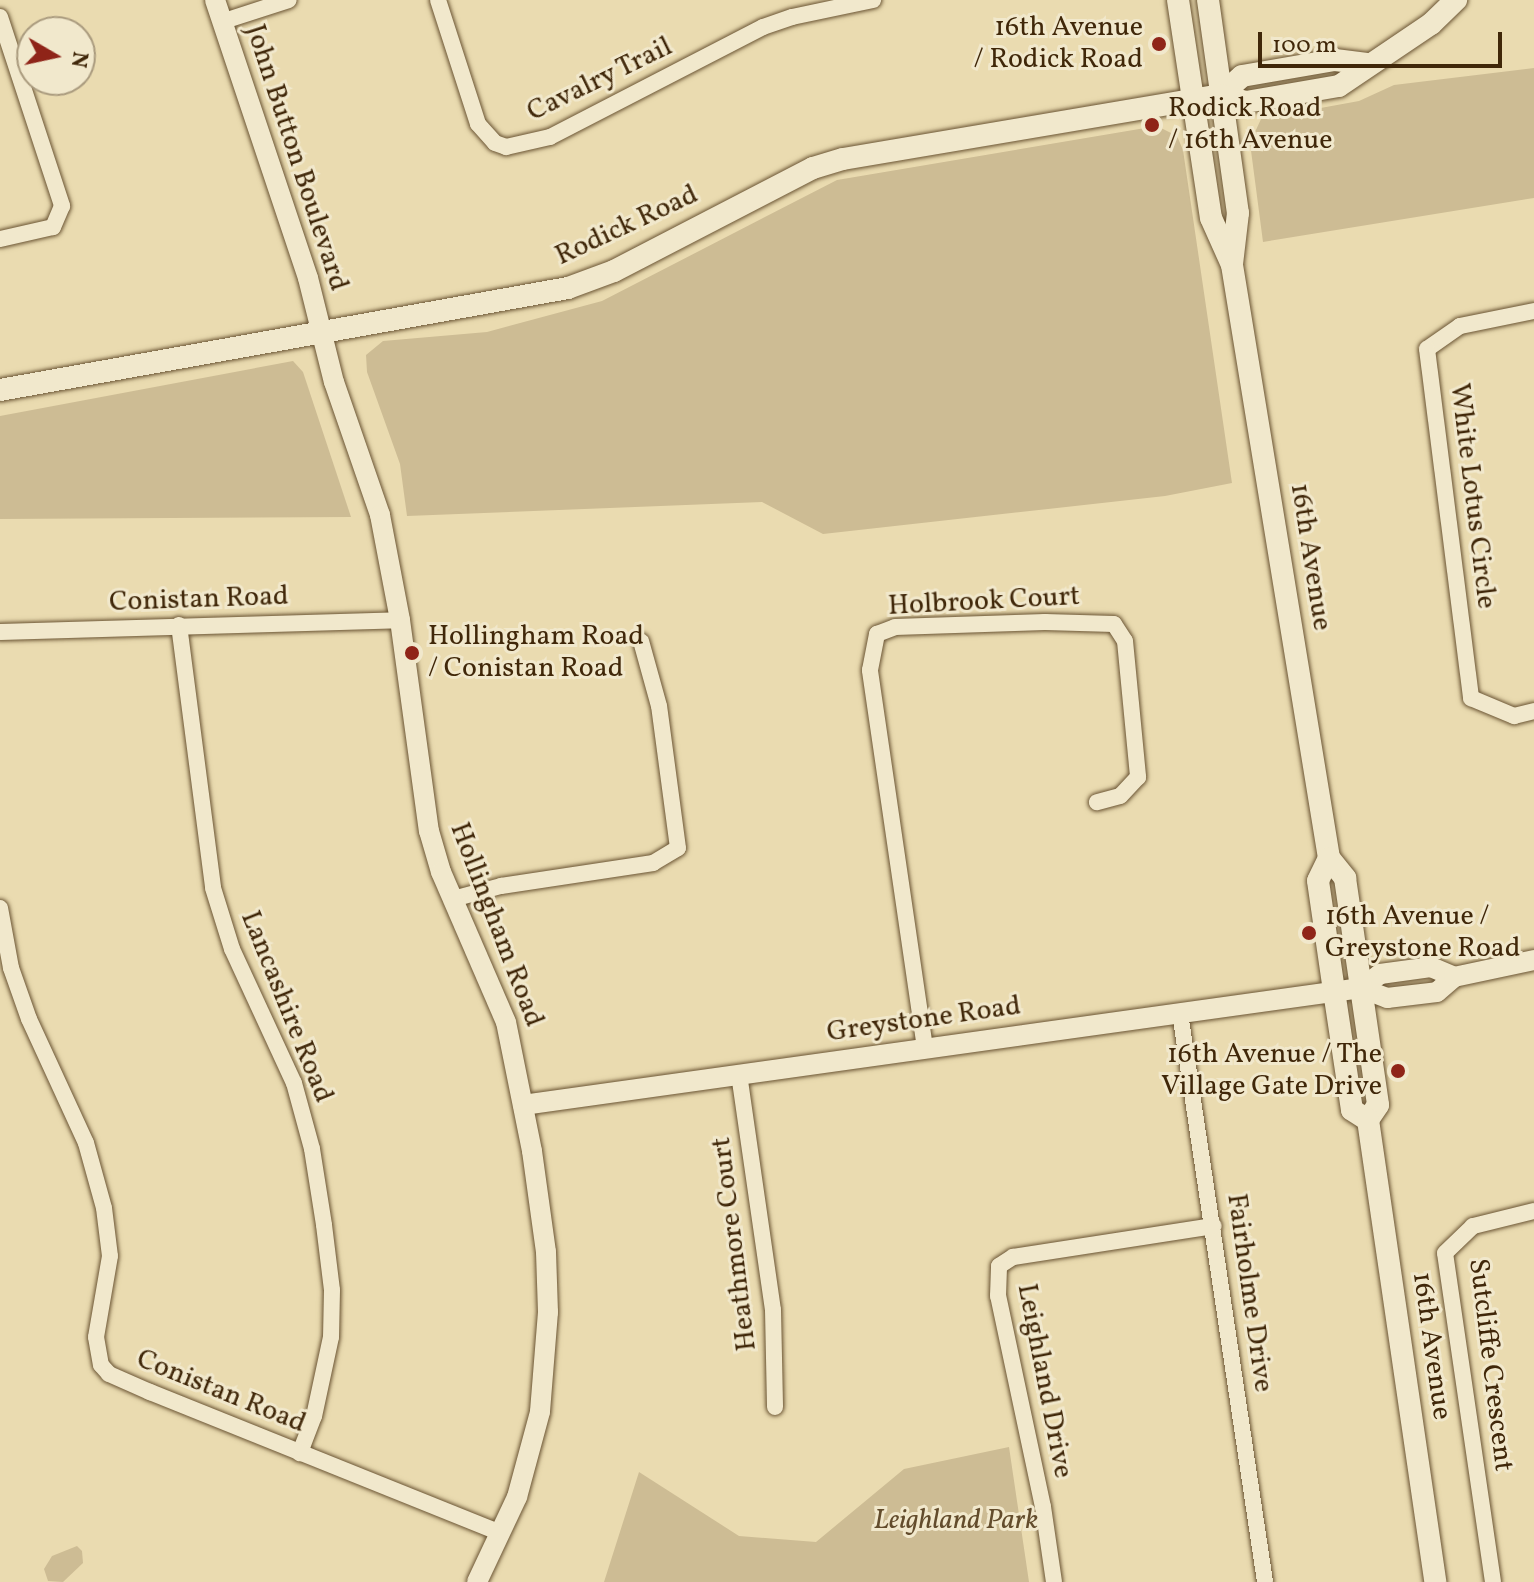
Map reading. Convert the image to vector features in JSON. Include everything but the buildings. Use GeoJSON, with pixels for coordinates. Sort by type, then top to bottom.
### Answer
{"type":"FeatureCollection","features":[{"type":"Feature","properties":{"kind":"main road","name":"16th Avenue"},"geometry":{"type":"LineString","coordinates":[[1178,0],[1211,218],[1232,265],[1329,858],[1345,878],[1378,1105],[1368,1120],[1435,1582]]}},
{"type":"Feature","properties":{"kind":"main road","name":"16th Avenue"},"geometry":{"type":"LineString","coordinates":[[1208,0],[1238,213],[1232,265]]}},
{"type":"Feature","properties":{"kind":"main road","name":"Rodick Road"},"geometry":{"type":"LineString","coordinates":[[0,390],[515,301],[595,280],[827,163],[1221,95],[1242,76],[1335,60],[1367,64],[1418,34],[1456,0]]}},
{"type":"Feature","properties":{"kind":"main road","name":"16th Avenue"},"geometry":{"type":"LineString","coordinates":[[1329,858],[1318,881],[1334,991],[1352,1110],[1368,1120]]}},
{"type":"Feature","properties":{"kind":"street","name":"John Button Boulevard"},"geometry":{"type":"LineString","coordinates":[[215,0],[308,278],[322,334]]}},
{"type":"Feature","properties":{"kind":"street"},"geometry":{"type":"LineString","coordinates":[[221,22],[289,0]]}},
{"type":"Feature","properties":{"kind":"street","name":"Cavalry Trail"},"geometry":{"type":"LineString","coordinates":[[438,0],[478,124],[495,143],[506,147],[550,137],[763,27],[792,17],[873,0]]}},
{"type":"Feature","properties":{"kind":"street"},"geometry":{"type":"LineString","coordinates":[[0,17],[62,206],[53,227],[0,239]]}},
{"type":"Feature","properties":{"kind":"street","name":"White Lotus Circle"},"geometry":{"type":"LineString","coordinates":[[1534,311],[1460,326],[1427,349],[1471,698],[1514,716],[1534,711]]}},
{"type":"Feature","properties":{"kind":"street","name":"Hollingham Road"},"geometry":{"type":"LineString","coordinates":[[322,334],[334,382],[380,515],[400,620],[429,831],[453,899],[506,1022],[523,1105],[546,1252],[547,1339],[540,1412],[529,1459],[501,1533],[477,1582]]}},
{"type":"Feature","properties":{"kind":"street","name":"Conistan Road"},"geometry":{"type":"LineString","coordinates":[[0,632],[400,620]]}},
{"type":"Feature","properties":{"kind":"street","name":"Holbrook Court"},"geometry":{"type":"LineString","coordinates":[[925,1048],[870,670],[877,634],[895,627],[1045,622],[1114,624],[1125,641],[1138,777],[1131,788],[1120,796],[1097,802]]}},
{"type":"Feature","properties":{"kind":"street","name":"Lancashire Road"},"geometry":{"type":"LineString","coordinates":[[179,625],[213,888],[232,949],[294,1083],[312,1149],[324,1225],[332,1290],[331,1337],[314,1416],[300,1453]]}},
{"type":"Feature","properties":{"kind":"street"},"geometry":{"type":"LineString","coordinates":[[453,899],[501,886],[653,863],[678,848],[659,706],[641,641]]}},
{"type":"Feature","properties":{"kind":"street","name":"Conistan Road"},"geometry":{"type":"LineString","coordinates":[[0,908],[11,968],[29,1019],[86,1143],[104,1208],[110,1256],[96,1337],[101,1365],[109,1374],[501,1533]]}},
{"type":"Feature","properties":{"kind":"street","name":"Greystone Road"},"geometry":{"type":"LineString","coordinates":[[523,1105],[1361,988],[1380,974],[1431,967],[1454,977],[1534,960]]}},
{"type":"Feature","properties":{"kind":"street","name":"Fairholme Drive"},"geometry":{"type":"LineString","coordinates":[[1180,1013],[1265,1582]]}},
{"type":"Feature","properties":{"kind":"street","name":"Heathmore Court"},"geometry":{"type":"LineString","coordinates":[[739,1074],[773,1310],[775,1407]]}},
{"type":"Feature","properties":{"kind":"street","name":"Sutcliffe Crescent"},"geometry":{"type":"LineString","coordinates":[[1493,1582],[1445,1253],[1473,1226],[1534,1211]]}},
{"type":"Feature","properties":{"kind":"street","name":"Leighland Drive"},"geometry":{"type":"LineString","coordinates":[[1054,1582],[1043,1507],[998,1296],[999,1266],[1013,1257],[1214,1226]]}},
{"type":"Feature","properties":{"kind":"green space"},"geometry":{"type":"Polygon","coordinates":[[[1534,68],[1534,198],[1263,242],[1250,143],[1261,119],[1359,101],[1394,85],[1534,68]]]}},
{"type":"Feature","properties":{"kind":"green space"},"geometry":{"type":"Polygon","coordinates":[[[1157,126],[1177,136],[1183,150],[1232,483],[1165,496],[823,534],[762,502],[407,516],[400,464],[367,372],[366,355],[383,341],[487,332],[602,301],[837,180],[1157,126]]]}},
{"type":"Feature","properties":{"kind":"green space"},"geometry":{"type":"Polygon","coordinates":[[[293,361],[303,372],[351,517],[0,519],[0,416],[293,361]]]}},
{"type":"Feature","properties":{"kind":"green space","name":"Leighland Park"},"geometry":{"type":"Polygon","coordinates":[[[1009,1447],[1029,1582],[604,1582],[639,1472],[739,1536],[816,1542],[904,1469],[1009,1447]]]}},
{"type":"Feature","properties":{"kind":"green space"},"geometry":{"type":"Polygon","coordinates":[[[77,1546],[82,1551],[83,1563],[63,1582],[48,1581],[44,1569],[52,1556],[77,1546]]]}},
{"type":"Feature","properties":{"kind":"place","name":"16th Avenue / Rodick Road"},"geometry":{"type":"Point","coordinates":[1159,44]}},
{"type":"Feature","properties":{"kind":"place","name":"Rodick Road / 16th Avenue"},"geometry":{"type":"Point","coordinates":[1152,125]}},
{"type":"Feature","properties":{"kind":"place","name":"Hollingham Road / Conistan Road"},"geometry":{"type":"Point","coordinates":[412,653]}},
{"type":"Feature","properties":{"kind":"place","name":"16th Avenue / Greystone Road"},"geometry":{"type":"Point","coordinates":[1309,933]}},
{"type":"Feature","properties":{"kind":"place","name":"16th Avenue / The Village Gate Drive"},"geometry":{"type":"Point","coordinates":[1398,1071]}}]}
